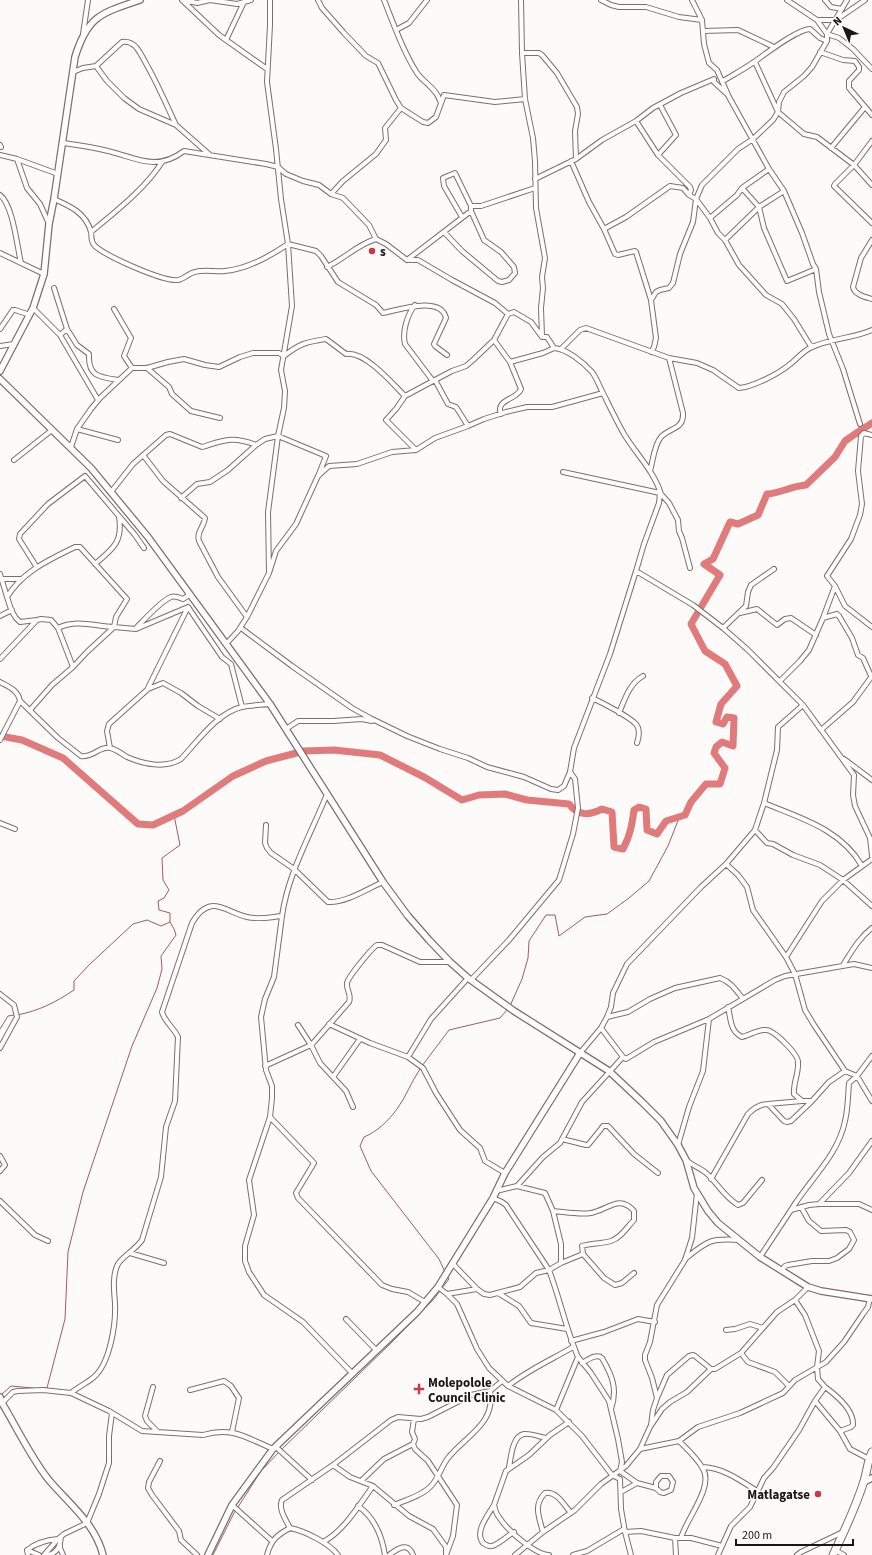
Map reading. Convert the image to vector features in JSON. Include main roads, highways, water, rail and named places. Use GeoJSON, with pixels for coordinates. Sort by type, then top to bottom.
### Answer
{"type":"FeatureCollection","features":[{"type":"Feature","properties":{"kind":"main road"},"geometry":{"type":"LineString","coordinates":[[834,1553],[846,1531],[864,1482],[872,1452]]}},
{"type":"Feature","properties":{"kind":"waterway"},"geometry":{"type":"LineString","coordinates":[[0,736],[22,740],[63,758],[138,824],[153,825],[183,811],[233,776],[266,761],[304,751],[334,750],[380,755],[424,777],[462,800],[479,795],[505,794],[527,800],[569,804],[577,811],[585,814],[593,813],[602,809],[612,812],[614,847],[623,849],[630,830],[634,810],[639,807],[646,809],[647,830],[657,834],[666,821],[685,815],[691,802],[706,784],[720,784],[725,768],[714,753],[716,747],[722,742],[733,746],[734,718],[727,717],[723,724],[716,722],[721,704],[737,686],[725,664],[705,651],[691,624],[720,575],[704,564],[713,559],[730,522],[738,524],[758,515],[767,494],[806,485],[835,457],[845,441],[872,423]]}},
{"type":"Feature","properties":{"kind":"waterway"},"geometry":{"type":"LineString","coordinates":[[17,1015],[47,1006],[74,990],[74,981],[133,924],[147,920],[161,926],[170,922],[170,913],[159,910],[158,901],[164,898],[169,890],[163,880],[162,858],[180,845],[174,815]]}},
{"type":"Feature","properties":{"kind":"waterway"},"geometry":{"type":"LineString","coordinates":[[510,1006],[522,979],[528,958],[529,941],[546,915],[555,915],[559,936],[585,917],[607,914],[649,881],[668,846],[679,818],[685,815]]}},
{"type":"Feature","properties":{"kind":"waterway"},"geometry":{"type":"LineString","coordinates":[[45,1388],[47,1388],[65,1319],[68,1252],[83,1192],[132,1046],[157,988],[162,969],[161,956],[176,935],[170,922]]}},
{"type":"Feature","properties":{"kind":"waterway"},"geometry":{"type":"LineString","coordinates":[[422,1066],[449,1030],[500,1018],[507,1010]]}},
{"type":"Feature","properties":{"kind":"waterway"},"geometry":{"type":"LineString","coordinates":[[0,1029],[8,1016],[14,1015]]}},
{"type":"Feature","properties":{"kind":"waterway"},"geometry":{"type":"LineString","coordinates":[[420,1069],[394,1113],[378,1129],[364,1137],[360,1146],[371,1171],[439,1259],[445,1272]]}},
{"type":"Feature","properties":{"kind":"waterway"},"geometry":{"type":"LineString","coordinates":[[442,1288],[449,1279],[447,1276]]}},
{"type":"Feature","properties":{"kind":"waterway"},"geometry":{"type":"LineString","coordinates":[[281,1450],[391,1343],[440,1291]]}},
{"type":"Feature","properties":{"kind":"waterway"},"geometry":{"type":"LineString","coordinates":[[2,1394],[11,1386],[33,1388]]}},
{"type":"Feature","properties":{"kind":"waterway"},"geometry":{"type":"LineString","coordinates":[[238,1507],[261,1471],[279,1452]]}},
{"type":"Feature","properties":{"kind":"waterway"},"geometry":{"type":"LineString","coordinates":[[213,1555],[235,1511]]}},
{"type":"Feature","properties":{"kind":"place","name":"s"},"geometry":{"type":"Point","coordinates":[372,251]}},
{"type":"Feature","properties":{"kind":"place","name":"Molepolole Council Clinic"},"geometry":{"type":"Point","coordinates":[419,1389]}},
{"type":"Feature","properties":{"kind":"place","name":"Matlagatse"},"geometry":{"type":"Point","coordinates":[818,1494]}}]}
